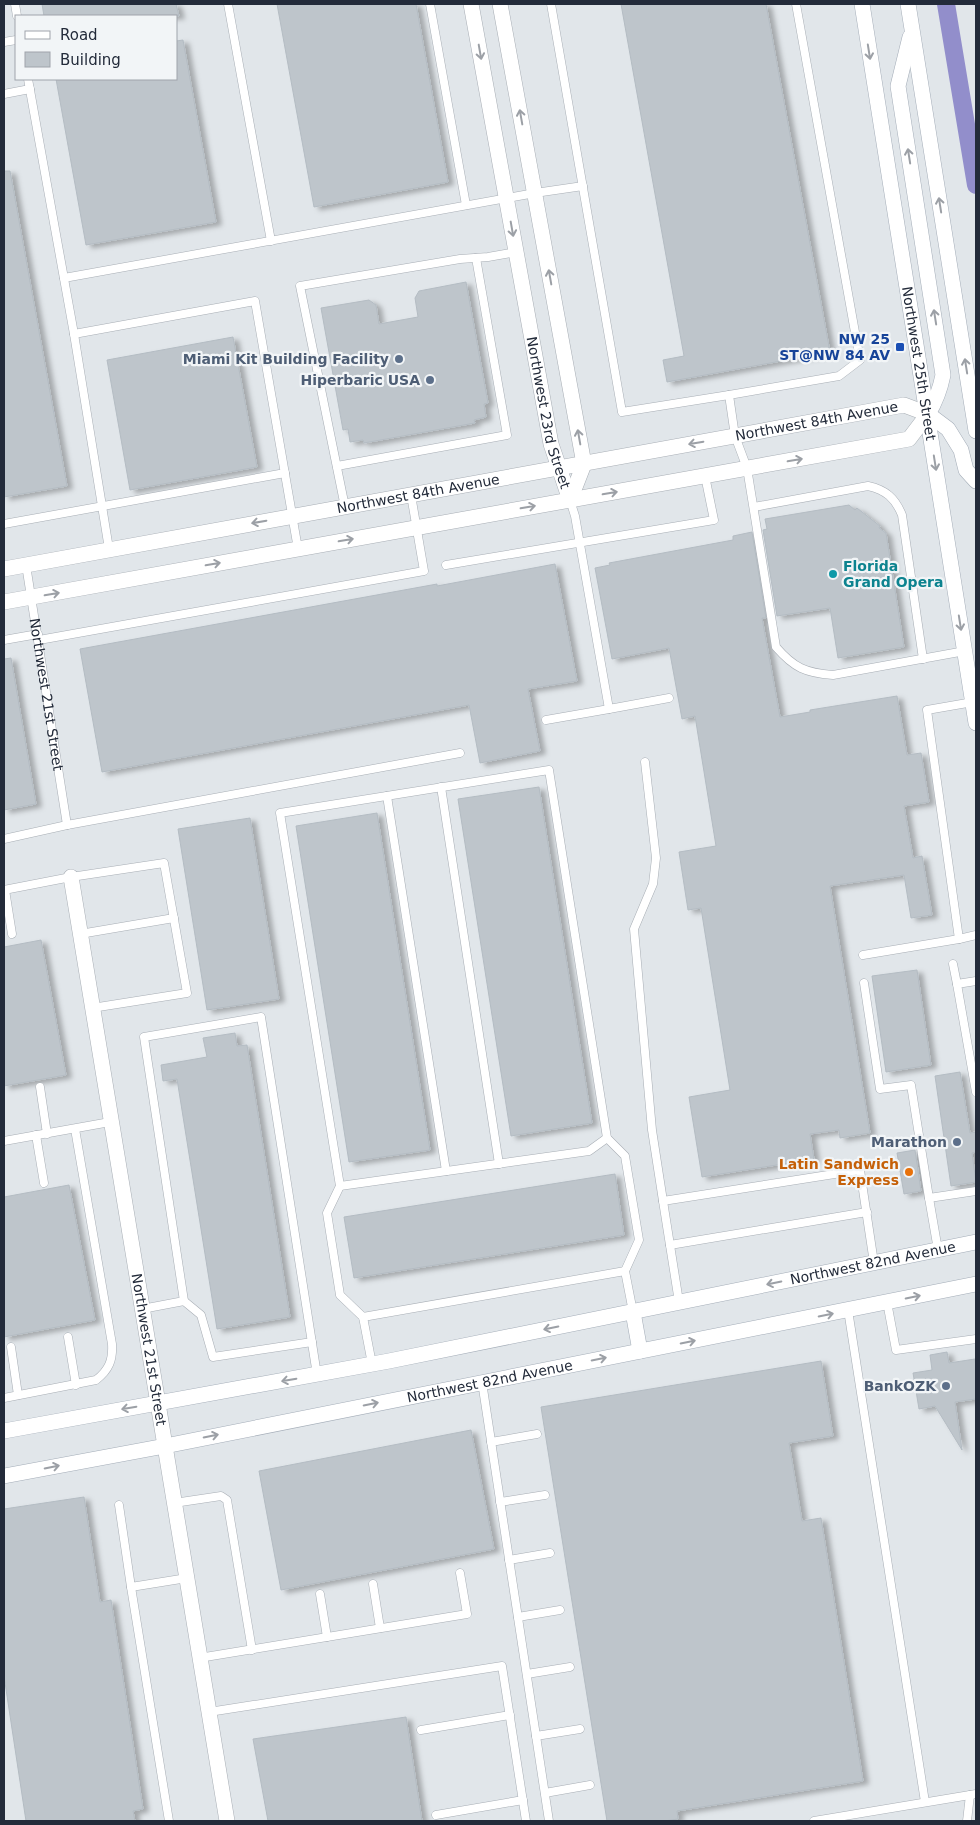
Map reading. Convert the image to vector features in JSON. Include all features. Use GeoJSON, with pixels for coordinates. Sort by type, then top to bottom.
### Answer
{"type":"FeatureCollection","features":[{"type":"Feature","properties":{"kind":"street","name":"Northwest 23rd Street"},"geometry":{"type":"LineString","coordinates":[[471,4],[551,444],[570,500]]}},
{"type":"Feature","properties":{"kind":"street","name":"Northwest 23rd Street"},"geometry":{"type":"LineString","coordinates":[[500,4],[584,464],[570,500]]}},
{"type":"Feature","properties":{"kind":"street","name":"Northwest 25th Street"},"geometry":{"type":"LineString","coordinates":[[862,4],[965,651],[975,702],[976,723]]}},
{"type":"Feature","properties":{"kind":"street"},"geometry":{"type":"LineString","coordinates":[[908,4],[976,431]]}},
{"type":"Feature","properties":{"kind":"street"},"geometry":{"type":"LineString","coordinates":[[4,602],[909,439],[936,402],[943,375],[898,86],[912,28]]}},
{"type":"Feature","properties":{"kind":"street","name":"Northwest 84th Avenue"},"geometry":{"type":"LineString","coordinates":[[4,569],[904,405],[928,414],[948,429],[961,450],[966,470],[976,481]]}},
{"type":"Feature","properties":{"kind":"street","name":"Northwest 21st Street"},"geometry":{"type":"LineString","coordinates":[[71,877],[226,1821]]}},
{"type":"Feature","properties":{"kind":"street","name":"Northwest 82nd Avenue"},"geometry":{"type":"LineString","coordinates":[[4,1431],[317,1375],[976,1242]]}},
{"type":"Feature","properties":{"kind":"street","name":"Northwest 82nd Avenue"},"geometry":{"type":"LineString","coordinates":[[4,1476],[165,1446],[976,1284]]}},
{"type":"Feature","properties":{"kind":"street"},"geometry":{"type":"LineString","coordinates":[[633,1312],[640,1351]]}},
{"type":"Feature","properties":{"kind":"lane"},"geometry":{"type":"LineString","coordinates":[[228,4],[271,241]]}},
{"type":"Feature","properties":{"kind":"lane"},"geometry":{"type":"LineString","coordinates":[[430,4],[466,205]]}},
{"type":"Feature","properties":{"kind":"lane"},"geometry":{"type":"LineString","coordinates":[[551,4],[622,412],[839,376],[860,360],[796,4]]}},
{"type":"Feature","properties":{"kind":"lane"},"geometry":{"type":"LineString","coordinates":[[28,80],[74,334],[109,549]]}},
{"type":"Feature","properties":{"kind":"lane"},"geometry":{"type":"LineString","coordinates":[[4,94],[30,89]]}},
{"type":"Feature","properties":{"kind":"lane"},"geometry":{"type":"LineString","coordinates":[[64,278],[466,205],[583,186]]}},
{"type":"Feature","properties":{"kind":"lane"},"geometry":{"type":"LineString","coordinates":[[345,507],[300,286],[460,259],[516,252]]}},
{"type":"Feature","properties":{"kind":"lane"},"geometry":{"type":"LineString","coordinates":[[337,466],[507,435],[476,258]]}},
{"type":"Feature","properties":{"kind":"lane"},"geometry":{"type":"LineString","coordinates":[[74,334],[255,301],[298,549]]}},
{"type":"Feature","properties":{"kind":"lane"},"geometry":{"type":"LineString","coordinates":[[729,395],[735,436],[747,468],[776,647],[787,660],[801,669],[817,674],[833,675],[965,651]]}},
{"type":"Feature","properties":{"kind":"lane"},"geometry":{"type":"LineString","coordinates":[[4,524],[285,474]]}},
{"type":"Feature","properties":{"kind":"lane"},"geometry":{"type":"LineString","coordinates":[[446,565],[714,520],[706,476]]}},
{"type":"Feature","properties":{"kind":"lane"},"geometry":{"type":"LineString","coordinates":[[754,507],[868,486],[880,489],[890,495],[898,504],[902,515],[923,660]]}},
{"type":"Feature","properties":{"kind":"lane"},"geometry":{"type":"LineString","coordinates":[[4,640],[38,637],[424,571],[411,495]]}},
{"type":"Feature","properties":{"kind":"lane"},"geometry":{"type":"LineString","coordinates":[[570,500],[575,516],[609,709]]}},
{"type":"Feature","properties":{"kind":"lane","name":"Northwest 21st Street"},"geometry":{"type":"LineString","coordinates":[[26,564],[67,825]]}},
{"type":"Feature","properties":{"kind":"lane"},"geometry":{"type":"LineString","coordinates":[[546,720],[669,698]]}},
{"type":"Feature","properties":{"kind":"lane"},"geometry":{"type":"LineString","coordinates":[[959,939],[927,710],[975,702]]}},
{"type":"Feature","properties":{"kind":"lane"},"geometry":{"type":"LineString","coordinates":[[4,839],[67,825],[460,753]]}},
{"type":"Feature","properties":{"kind":"lane"},"geometry":{"type":"LineString","coordinates":[[646,762],[656,858],[653,884],[634,929],[652,1130],[680,1302]]}},
{"type":"Feature","properties":{"kind":"lane"},"geometry":{"type":"LineString","coordinates":[[372,1364],[362,1317],[340,1295],[327,1213],[340,1186],[280,813],[549,770],[607,1138],[625,1156],[639,1240],[624,1271],[633,1312]]}},
{"type":"Feature","properties":{"kind":"lane"},"geometry":{"type":"LineString","coordinates":[[441,787],[500,1164]]}},
{"type":"Feature","properties":{"kind":"lane"},"geometry":{"type":"LineString","coordinates":[[387,796],[446,1171]]}},
{"type":"Feature","properties":{"kind":"lane"},"geometry":{"type":"LineString","coordinates":[[12,934],[4,890],[71,877],[164,863],[187,993],[92,1008]]}},
{"type":"Feature","properties":{"kind":"lane"},"geometry":{"type":"LineString","coordinates":[[80,934],[174,918]]}},
{"type":"Feature","properties":{"kind":"lane"},"geometry":{"type":"LineString","coordinates":[[863,955],[976,935]]}},
{"type":"Feature","properties":{"kind":"lane"},"geometry":{"type":"LineString","coordinates":[[953,964],[976,1092]]}},
{"type":"Feature","properties":{"kind":"lane"},"geometry":{"type":"LineString","coordinates":[[957,984],[976,981]]}},
{"type":"Feature","properties":{"kind":"lane"},"geometry":{"type":"LineString","coordinates":[[864,983],[880,1089],[911,1085],[938,1250]]}},
{"type":"Feature","properties":{"kind":"lane"},"geometry":{"type":"LineString","coordinates":[[312,1342],[212,1357],[202,1315],[184,1301],[144,1037],[261,1018],[312,1342],[317,1375]]}},
{"type":"Feature","properties":{"kind":"lane"},"geometry":{"type":"LineString","coordinates":[[40,1087],[47,1134]]}},
{"type":"Feature","properties":{"kind":"lane"},"geometry":{"type":"LineString","coordinates":[[4,1141],[110,1122]]}},
{"type":"Feature","properties":{"kind":"lane"},"geometry":{"type":"LineString","coordinates":[[4,1398],[96,1380],[104,1374],[110,1365],[112,1355],[75,1129]]}},
{"type":"Feature","properties":{"kind":"lane"},"geometry":{"type":"LineString","coordinates":[[36,1135],[44,1183]]}},
{"type":"Feature","properties":{"kind":"lane"},"geometry":{"type":"LineString","coordinates":[[340,1186],[589,1151],[607,1138]]}},
{"type":"Feature","properties":{"kind":"lane"},"geometry":{"type":"LineString","coordinates":[[663,1201],[860,1170],[874,1263]]}},
{"type":"Feature","properties":{"kind":"lane"},"geometry":{"type":"LineString","coordinates":[[929,1198],[976,1191]]}},
{"type":"Feature","properties":{"kind":"lane"},"geometry":{"type":"LineString","coordinates":[[670,1245],[867,1212]]}},
{"type":"Feature","properties":{"kind":"lane"},"geometry":{"type":"LineString","coordinates":[[362,1317],[624,1271]]}},
{"type":"Feature","properties":{"kind":"lane"},"geometry":{"type":"LineString","coordinates":[[141,1309],[184,1301]]}},
{"type":"Feature","properties":{"kind":"lane"},"geometry":{"type":"LineString","coordinates":[[887,1302],[896,1350],[976,1339]]}},
{"type":"Feature","properties":{"kind":"lane"},"geometry":{"type":"LineString","coordinates":[[848,1310],[925,1802]]}},
{"type":"Feature","properties":{"kind":"lane"},"geometry":{"type":"LineString","coordinates":[[68,1337],[76,1385]]}},
{"type":"Feature","properties":{"kind":"lane"},"geometry":{"type":"LineString","coordinates":[[10,1347],[18,1395]]}},
{"type":"Feature","properties":{"kind":"lane"},"geometry":{"type":"LineString","coordinates":[[482,1382],[549,1821]]}},
{"type":"Feature","properties":{"kind":"lane"},"geometry":{"type":"LineString","coordinates":[[491,1442],[537,1434]]}},
{"type":"Feature","properties":{"kind":"lane"},"geometry":{"type":"LineString","coordinates":[[500,1502],[545,1495]]}},
{"type":"Feature","properties":{"kind":"lane"},"geometry":{"type":"LineString","coordinates":[[174,1504],[221,1496],[227,1500],[252,1650]]}},
{"type":"Feature","properties":{"kind":"lane"},"geometry":{"type":"LineString","coordinates":[[119,1505],[169,1821]]}},
{"type":"Feature","properties":{"kind":"lane"},"geometry":{"type":"LineString","coordinates":[[509,1560],[550,1553]]}},
{"type":"Feature","properties":{"kind":"lane"},"geometry":{"type":"LineString","coordinates":[[200,1658],[466,1614],[460,1573]]}},
{"type":"Feature","properties":{"kind":"lane"},"geometry":{"type":"LineString","coordinates":[[131,1587],[187,1578]]}},
{"type":"Feature","properties":{"kind":"lane"},"geometry":{"type":"LineString","coordinates":[[373,1584],[380,1628]]}},
{"type":"Feature","properties":{"kind":"lane"},"geometry":{"type":"LineString","coordinates":[[320,1594],[327,1637]]}},
{"type":"Feature","properties":{"kind":"lane"},"geometry":{"type":"LineString","coordinates":[[518,1617],[560,1610]]}},
{"type":"Feature","properties":{"kind":"lane"},"geometry":{"type":"LineString","coordinates":[[208,1712],[502,1666],[526,1821]]}},
{"type":"Feature","properties":{"kind":"lane"},"geometry":{"type":"LineString","coordinates":[[527,1674],[570,1667]]}},
{"type":"Feature","properties":{"kind":"lane"},"geometry":{"type":"LineString","coordinates":[[421,1730],[510,1716]]}},
{"type":"Feature","properties":{"kind":"lane"},"geometry":{"type":"LineString","coordinates":[[536,1736],[580,1729]]}},
{"type":"Feature","properties":{"kind":"lane"},"geometry":{"type":"LineString","coordinates":[[545,1793],[590,1785]]}},
{"type":"Feature","properties":{"kind":"lane"},"geometry":{"type":"LineString","coordinates":[[814,1821],[973,1794],[967,1821]]}},
{"type":"Feature","properties":{"kind":"lane"},"geometry":{"type":"LineString","coordinates":[[436,1815],[523,1800]]}},
{"type":"Feature","properties":{"kind":"building"},"geometry":{"type":"Polygon","coordinates":[[[42,4],[176,4],[179,16],[178,15],[44,15],[42,4]]]}},
{"type":"Feature","properties":{"kind":"building"},"geometry":{"type":"Polygon","coordinates":[[[277,4],[416,4],[448,182],[314,207],[277,4]]]}},
{"type":"Feature","properties":{"kind":"building"},"geometry":{"type":"Polygon","coordinates":[[[621,4],[766,4],[830,352],[667,382],[663,360],[684,356],[621,4]]]}},
{"type":"Feature","properties":{"kind":"building"},"geometry":{"type":"Polygon","coordinates":[[[183,40],[216,222],[86,245],[56,80],[178,80],[178,41],[183,40]]]}},
{"type":"Feature","properties":{"kind":"building"},"geometry":{"type":"Polygon","coordinates":[[[4,171],[10,171],[67,486],[4,497],[4,171]]]}},
{"type":"Feature","properties":{"kind":"building"},"geometry":{"type":"Polygon","coordinates":[[[466,282],[488,403],[484,404],[486,417],[474,420],[475,423],[364,443],[363,440],[350,442],[348,429],[343,430],[321,308],[369,300],[376,305],[379,324],[418,317],[415,298],[419,291],[466,282]]]}},
{"type":"Feature","properties":{"kind":"building"},"geometry":{"type":"Polygon","coordinates":[[[233,337],[257,467],[130,490],[107,360],[233,337]]]}},
{"type":"Feature","properties":{"kind":"building","name":"Florida Grand Opera"},"geometry":{"type":"Polygon","coordinates":[[[849,505],[855,510],[857,508],[886,533],[904,647],[838,658],[830,608],[777,616],[763,530],[767,529],[765,519],[849,505]]]}},
{"type":"Feature","properties":{"kind":"building"},"geometry":{"type":"Polygon","coordinates":[[[752,532],[766,618],[762,618],[780,717],[810,712],[810,710],[897,696],[907,755],[921,753],[929,802],[904,806],[913,858],[922,856],[932,915],[911,918],[904,875],[830,886],[870,1133],[840,1138],[839,1130],[810,1134],[814,1159],[702,1177],[689,1097],[730,1090],[701,908],[688,910],[679,852],[716,846],[695,716],[682,719],[669,648],[612,659],[595,568],[610,565],[609,563],[733,540],[733,536],[752,532]]]}},
{"type":"Feature","properties":{"kind":"building"},"geometry":{"type":"Polygon","coordinates":[[[555,564],[577,681],[528,689],[540,751],[480,763],[469,705],[102,772],[80,649],[555,564]]]}},
{"type":"Feature","properties":{"kind":"building"},"geometry":{"type":"Polygon","coordinates":[[[11,658],[36,804],[4,810],[4,659],[11,658]]]}},
{"type":"Feature","properties":{"kind":"building"},"geometry":{"type":"Polygon","coordinates":[[[539,787],[592,1123],[511,1136],[458,799],[539,787]]]}},
{"type":"Feature","properties":{"kind":"building"},"geometry":{"type":"Polygon","coordinates":[[[377,813],[430,1150],[349,1162],[296,826],[377,813]]]}},
{"type":"Feature","properties":{"kind":"building"},"geometry":{"type":"Polygon","coordinates":[[[250,818],[279,999],[207,1010],[178,829],[250,818]]]}},
{"type":"Feature","properties":{"kind":"building"},"geometry":{"type":"Polygon","coordinates":[[[41,940],[66,1075],[4,1086],[4,947],[41,940]]]}},
{"type":"Feature","properties":{"kind":"building"},"geometry":{"type":"Polygon","coordinates":[[[917,970],[931,1065],[886,1072],[872,976],[917,970]]]}},
{"type":"Feature","properties":{"kind":"building"},"geometry":{"type":"Polygon","coordinates":[[[235,1033],[237,1046],[247,1045],[290,1317],[217,1329],[177,1079],[163,1081],[161,1065],[207,1057],[203,1038],[235,1033]]]}},
{"type":"Feature","properties":{"kind":"building"},"geometry":{"type":"Polygon","coordinates":[[[960,1072],[970,1133],[976,1132],[976,1152],[972,1153],[976,1182],[951,1186],[935,1076],[960,1072]]]}},
{"type":"Feature","properties":{"kind":"building","name":"Latin Sandwich Express"},"geometry":{"type":"Polygon","coordinates":[[[915,1150],[921,1191],[904,1194],[897,1153],[915,1150]]]}},
{"type":"Feature","properties":{"kind":"building"},"geometry":{"type":"Polygon","coordinates":[[[615,1174],[624,1235],[354,1278],[344,1217],[615,1174]]]}},
{"type":"Feature","properties":{"kind":"building"},"geometry":{"type":"Polygon","coordinates":[[[69,1185],[95,1320],[4,1337],[4,1197],[69,1185]]]}},
{"type":"Feature","properties":{"kind":"building","name":"BankOZK"},"geometry":{"type":"Polygon","coordinates":[[[947,1352],[949,1363],[975,1359],[976,1399],[955,1402],[962,1450],[935,1406],[919,1409],[913,1373],[932,1370],[930,1355],[947,1352]]]}},
{"type":"Feature","properties":{"kind":"building"},"geometry":{"type":"Polygon","coordinates":[[[821,1361],[833,1436],[789,1443],[802,1521],[821,1518],[863,1781],[677,1811],[678,1819],[665,1821],[607,1821],[541,1407],[821,1361]]]}},
{"type":"Feature","properties":{"kind":"building"},"geometry":{"type":"Polygon","coordinates":[[[471,1430],[494,1549],[281,1590],[259,1471],[471,1430]]]}},
{"type":"Feature","properties":{"kind":"building"},"geometry":{"type":"Polygon","coordinates":[[[84,1497],[100,1602],[111,1600],[143,1809],[133,1811],[135,1821],[26,1821],[4,1676],[4,1509],[84,1497]]]}},
{"type":"Feature","properties":{"kind":"building"},"geometry":{"type":"Polygon","coordinates":[[[406,1717],[422,1821],[268,1821],[253,1739],[406,1717]]]}},
{"type":"Feature","properties":{"kind":"waterway"},"geometry":{"type":"LineString","coordinates":[[946,4],[976,185]]}},
{"type":"Feature","properties":{"kind":"place","name":"NW 25 ST@NW 84 AV"},"geometry":{"type":"Point","coordinates":[900,347]}},
{"type":"Feature","properties":{"kind":"place","name":"Miami Kit Building Facility"},"geometry":{"type":"Point","coordinates":[399,359]}},
{"type":"Feature","properties":{"kind":"place","name":"Hiperbaric USA"},"geometry":{"type":"Point","coordinates":[430,380]}},
{"type":"Feature","properties":{"kind":"place","name":"Florida Grand Opera"},"geometry":{"type":"Point","coordinates":[833,574]}},
{"type":"Feature","properties":{"kind":"place","name":"Marathon"},"geometry":{"type":"Point","coordinates":[957,1142]}},
{"type":"Feature","properties":{"kind":"place","name":"Latin Sandwich Express"},"geometry":{"type":"Point","coordinates":[909,1172]}},
{"type":"Feature","properties":{"kind":"place","name":"BankOZK"},"geometry":{"type":"Point","coordinates":[946,1386]}}]}
